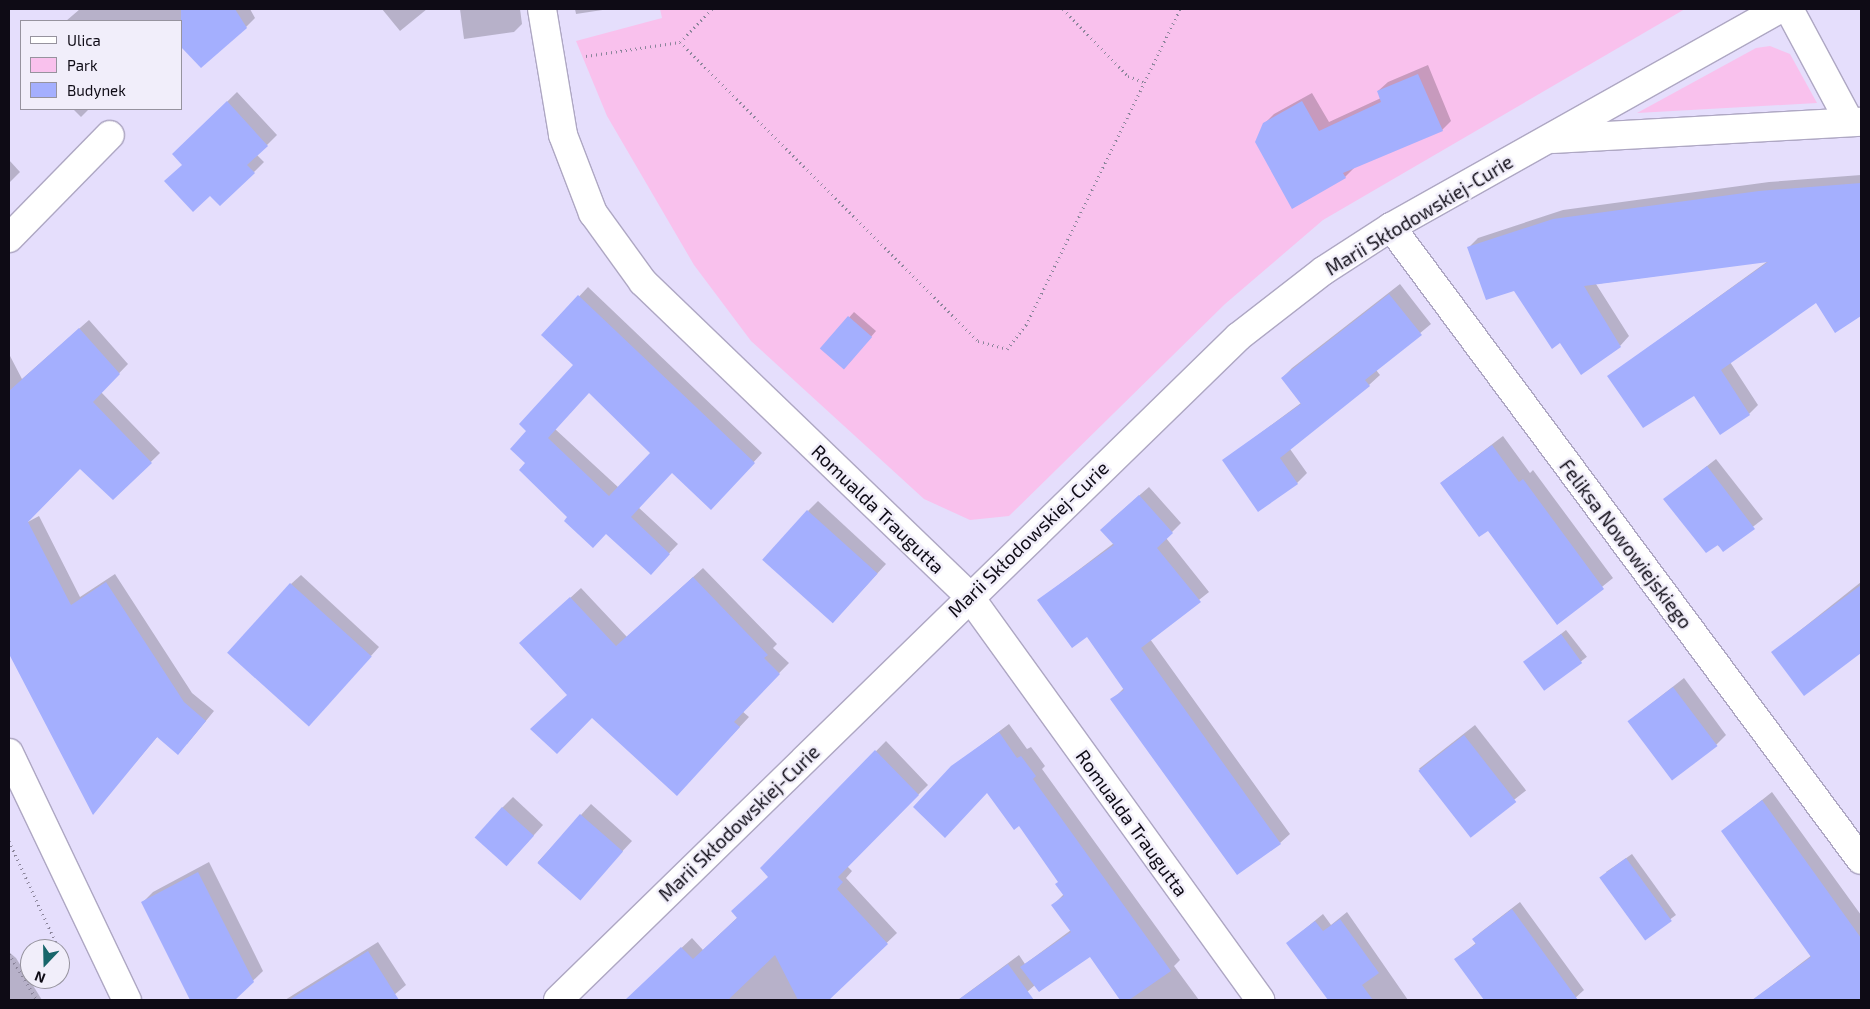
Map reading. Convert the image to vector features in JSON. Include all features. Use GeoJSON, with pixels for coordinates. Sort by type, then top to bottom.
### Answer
{"type":"FeatureCollection","features":[{"type":"Feature","properties":{"kind":"street","name":"Romualda Traugutta"},"geometry":{"type":"LineString","coordinates":[[542,9],[562,135],[593,213],[643,282],[969,596],[1260,1000]]}},
{"type":"Feature","properties":{"kind":"street","name":"Marii Skłodowskiej-Curie"},"geometry":{"type":"LineString","coordinates":[[558,1000],[969,596],[1238,337],[1323,271],[1391,228],[1779,9]]}},
{"type":"Feature","properties":{"kind":"street","name":"Marii Skłodowskiej-Curie"},"geometry":{"type":"LineString","coordinates":[[1547,140],[1855,121],[1789,9]]}},
{"type":"Feature","properties":{"kind":"street"},"geometry":{"type":"LineString","coordinates":[[9,238],[110,134]]}},
{"type":"Feature","properties":{"kind":"street","name":"Feliksa Nowowiejskiego"},"geometry":{"type":"LineString","coordinates":[[1391,228],[1861,860]]}},
{"type":"Feature","properties":{"kind":"street"},"geometry":{"type":"LineString","coordinates":[[9,753],[126,1000]]}},
{"type":"Feature","properties":{"kind":"path"},"geometry":{"type":"LineString","coordinates":[[550,61],[680,42],[712,9]]}},
{"type":"Feature","properties":{"kind":"path"},"geometry":{"type":"LineString","coordinates":[[1063,9],[1128,76],[1144,82]]}},
{"type":"Feature","properties":{"kind":"path"},"geometry":{"type":"LineString","coordinates":[[680,42],[978,341],[1007,349],[1026,325],[1180,9]]}},
{"type":"Feature","properties":{"kind":"path"},"geometry":{"type":"LineString","coordinates":[[9,841],[53,939]]}},
{"type":"Feature","properties":{"kind":"path"},"geometry":{"type":"LineString","coordinates":[[9,954],[37,1000]]}},
{"type":"Feature","properties":{"kind":"green space"},"geometry":{"type":"Polygon","coordinates":[[[660,9],[1685,9],[1323,220],[1225,304],[1009,516],[970,520],[924,499],[751,341],[694,265],[607,116],[576,41],[662,18],[660,9]]]}},
{"type":"Feature","properties":{"kind":"green space"},"geometry":{"type":"Polygon","coordinates":[[[1770,46],[1790,54],[1817,103],[1637,113],[1756,48],[1770,46]]]}},
{"type":"Feature","properties":{"kind":"building"},"geometry":{"type":"Polygon","coordinates":[[[181,9],[235,9],[247,28],[201,68],[182,48],[181,9]]]}},
{"type":"Feature","properties":{"kind":"building"},"geometry":{"type":"Polygon","coordinates":[[[1418,74],[1443,131],[1343,173],[1346,178],[1292,209],[1255,142],[1263,123],[1302,101],[1319,131],[1381,102],[1377,91],[1418,74]]]}},
{"type":"Feature","properties":{"kind":"building"},"geometry":{"type":"Polygon","coordinates":[[[227,101],[268,146],[247,165],[255,173],[220,206],[210,196],[193,212],[164,181],[182,165],[172,154],[227,101]]]}},
{"type":"Feature","properties":{"kind":"building"},"geometry":{"type":"Polygon","coordinates":[[[1861,183],[1861,316],[1835,333],[1816,303],[1721,370],[1750,415],[1720,435],[1694,396],[1643,428],[1607,376],[1768,262],[1584,286],[1621,347],[1581,375],[1560,343],[1552,349],[1514,291],[1486,300],[1467,247],[1553,219],[1759,191],[1861,183]]]}},
{"type":"Feature","properties":{"kind":"building"},"geometry":{"type":"Polygon","coordinates":[[[1389,294],[1422,335],[1365,380],[1370,386],[1280,458],[1298,484],[1258,512],[1222,460],[1301,404],[1281,378],[1389,294]]]}},
{"type":"Feature","properties":{"kind":"building"},"geometry":{"type":"Polygon","coordinates":[[[578,295],[755,463],[711,510],[672,473],[631,517],[670,554],[651,575],[606,534],[593,548],[564,521],[567,517],[519,470],[525,463],[510,449],[526,431],[519,424],[573,365],[541,335],[578,295]],[[589,393],[548,438],[609,496],[650,453],[589,393]]]}},
{"type":"Feature","properties":{"kind":"building"},"geometry":{"type":"Polygon","coordinates":[[[848,316],[872,337],[844,369],[820,348],[848,316]]]}},
{"type":"Feature","properties":{"kind":"building"},"geometry":{"type":"Polygon","coordinates":[[[79,328],[120,374],[93,402],[152,463],[113,500],[80,469],[28,522],[71,605],[106,582],[184,702],[206,721],[178,755],[157,737],[93,815],[9,654],[9,391],[79,328]]]}},
{"type":"Feature","properties":{"kind":"building"},"geometry":{"type":"Polygon","coordinates":[[[1492,445],[1519,482],[1523,479],[1604,589],[1557,625],[1488,531],[1479,537],[1440,483],[1492,445]]]}},
{"type":"Feature","properties":{"kind":"building"},"geometry":{"type":"Polygon","coordinates":[[[1707,466],[1755,529],[1723,552],[1718,545],[1706,553],[1663,499],[1707,466]]]}},
{"type":"Feature","properties":{"kind":"building"},"geometry":{"type":"Polygon","coordinates":[[[1139,495],[1173,533],[1157,548],[1201,602],[1141,648],[1281,844],[1237,875],[1110,699],[1124,690],[1087,637],[1072,648],[1037,600],[1114,545],[1100,530],[1139,495]]]}},
{"type":"Feature","properties":{"kind":"building"},"geometry":{"type":"Polygon","coordinates":[[[807,510],[878,574],[833,623],[762,560],[807,510]]]}},
{"type":"Feature","properties":{"kind":"building"},"geometry":{"type":"Polygon","coordinates":[[[693,577],[768,655],[764,658],[780,674],[734,722],[740,727],[677,796],[592,718],[557,754],[530,729],[567,695],[519,643],[570,597],[616,646],[693,577]]]}},
{"type":"Feature","properties":{"kind":"building"},"geometry":{"type":"Polygon","coordinates":[[[290,583],[372,657],[309,726],[227,653],[290,583]]]}},
{"type":"Feature","properties":{"kind":"building"},"geometry":{"type":"Polygon","coordinates":[[[1861,585],[1861,653],[1804,696],[1771,652],[1861,585]]]}},
{"type":"Feature","properties":{"kind":"building"},"geometry":{"type":"Polygon","coordinates":[[[1561,634],[1582,663],[1544,691],[1523,662],[1561,634]]]}},
{"type":"Feature","properties":{"kind":"building"},"geometry":{"type":"Polygon","coordinates":[[[1673,687],[1718,746],[1672,780],[1627,721],[1673,687]]]}},
{"type":"Feature","properties":{"kind":"building"},"geometry":{"type":"Polygon","coordinates":[[[999,732],[1017,758],[1021,756],[1036,776],[1033,779],[1171,971],[1129,1000],[1120,1000],[1090,957],[1039,992],[1020,967],[1071,932],[1051,905],[1064,896],[1055,884],[1058,882],[1019,826],[1014,830],[987,793],[945,838],[913,807],[951,766],[999,732]]]}},
{"type":"Feature","properties":{"kind":"building"},"geometry":{"type":"Polygon","coordinates":[[[1464,735],[1516,802],[1471,838],[1418,771],[1464,735]]]}},
{"type":"Feature","properties":{"kind":"building"},"geometry":{"type":"Polygon","coordinates":[[[875,750],[919,795],[838,877],[843,882],[837,889],[888,944],[829,1000],[798,1000],[775,955],[728,1000],[625,1000],[681,947],[693,959],[737,918],[731,911],[768,877],[760,868],[875,750]]]}},
{"type":"Feature","properties":{"kind":"building"},"geometry":{"type":"Polygon","coordinates":[[[1762,800],[1861,938],[1861,1000],[1752,1000],[1811,957],[1721,831],[1762,800]]]}},
{"type":"Feature","properties":{"kind":"building"},"geometry":{"type":"Polygon","coordinates":[[[502,807],[534,836],[507,866],[475,837],[502,807]]]}},
{"type":"Feature","properties":{"kind":"building"},"geometry":{"type":"Polygon","coordinates":[[[580,814],[623,851],[580,900],[537,863],[580,814]]]}},
{"type":"Feature","properties":{"kind":"building"},"geometry":{"type":"Polygon","coordinates":[[[1626,858],[1672,921],[1645,941],[1599,877],[1626,858]]]}},
{"type":"Feature","properties":{"kind":"building"},"geometry":{"type":"Polygon","coordinates":[[[198,872],[254,982],[235,1000],[190,1000],[141,902],[198,872]]]}},
{"type":"Feature","properties":{"kind":"building"},"geometry":{"type":"Polygon","coordinates":[[[1512,909],[1578,1000],[1484,1000],[1454,959],[1476,944],[1472,939],[1512,909]]]}},
{"type":"Feature","properties":{"kind":"building"},"geometry":{"type":"Polygon","coordinates":[[[1340,919],[1379,973],[1362,985],[1373,1000],[1328,1000],[1286,943],[1315,921],[1323,931],[1340,919]]]}},
{"type":"Feature","properties":{"kind":"building"},"geometry":{"type":"Polygon","coordinates":[[[368,951],[399,1000],[289,1000],[368,951]]]}},
{"type":"Feature","properties":{"kind":"building"},"geometry":{"type":"Polygon","coordinates":[[[1008,964],[1034,1000],[958,1000],[1008,964]]]}}]}
